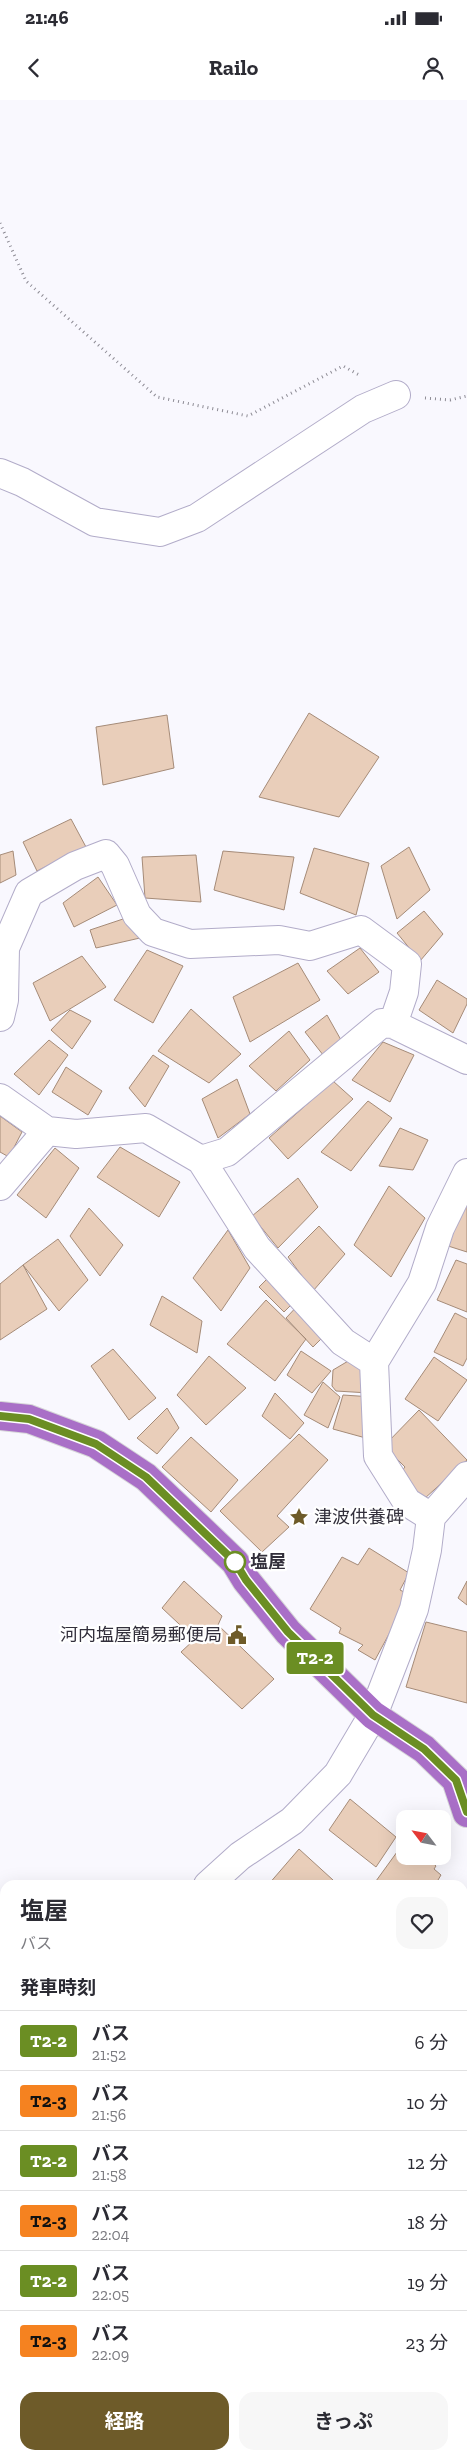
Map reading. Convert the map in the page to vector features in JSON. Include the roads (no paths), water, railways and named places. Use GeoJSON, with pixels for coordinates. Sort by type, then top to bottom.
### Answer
{"type":"FeatureCollection","features":[{"type":"Feature","properties":{"kind":"highway"},"geometry":{"type":"LineString","coordinates":[[0,1416],[29,1419],[96,1444],[146,1477],[235,1562],[246,1580],[288,1632],[373,1715],[424,1749],[456,1780],[467,1812]]}},
{"type":"Feature","properties":{"kind":"street"},"geometry":{"type":"LineString","coordinates":[[0,473],[22,482],[95,522],[160,532],[197,518],[363,409],[396,395]]}},
{"type":"Feature","properties":{"kind":"street"},"geometry":{"type":"LineString","coordinates":[[0,1017],[4,1000],[5,948],[29,894],[75,866],[106,854],[114,865],[136,915],[153,932],[190,944],[279,940],[310,946],[361,930],[407,964],[404,992],[393,1024]]}},
{"type":"Feature","properties":{"kind":"street"},"geometry":{"type":"LineString","coordinates":[[202,1160],[227,1152],[382,1023],[393,1024],[467,1060]]}},
{"type":"Feature","properties":{"kind":"street"},"geometry":{"type":"LineString","coordinates":[[0,1098],[47,1131],[76,1134],[146,1128],[202,1160],[257,1248],[343,1342],[374,1362]]}},
{"type":"Feature","properties":{"kind":"street"},"geometry":{"type":"LineString","coordinates":[[0,1186],[47,1131]]}},
{"type":"Feature","properties":{"kind":"street"},"geometry":{"type":"LineString","coordinates":[[431,1517],[407,1502],[378,1456],[374,1362],[422,1283],[440,1228],[467,1172]]}},
{"type":"Feature","properties":{"kind":"street"},"geometry":{"type":"LineString","coordinates":[[214,1880],[240,1856],[292,1821],[338,1774],[373,1715],[414,1609],[427,1550],[431,1517],[467,1476]]}},
{"type":"Feature","properties":{"kind":"place","name":"津波供養碑"},"geometry":{"type":"Point","coordinates":[299,1517]}},
{"type":"Feature","properties":{"kind":"place","name":"塩屋"},"geometry":{"type":"Point","coordinates":[235,1562]}},
{"type":"Feature","properties":{"kind":"place","name":"河内塩屋簡易郵便局"},"geometry":{"type":"Point","coordinates":[237,1635]}}]}
